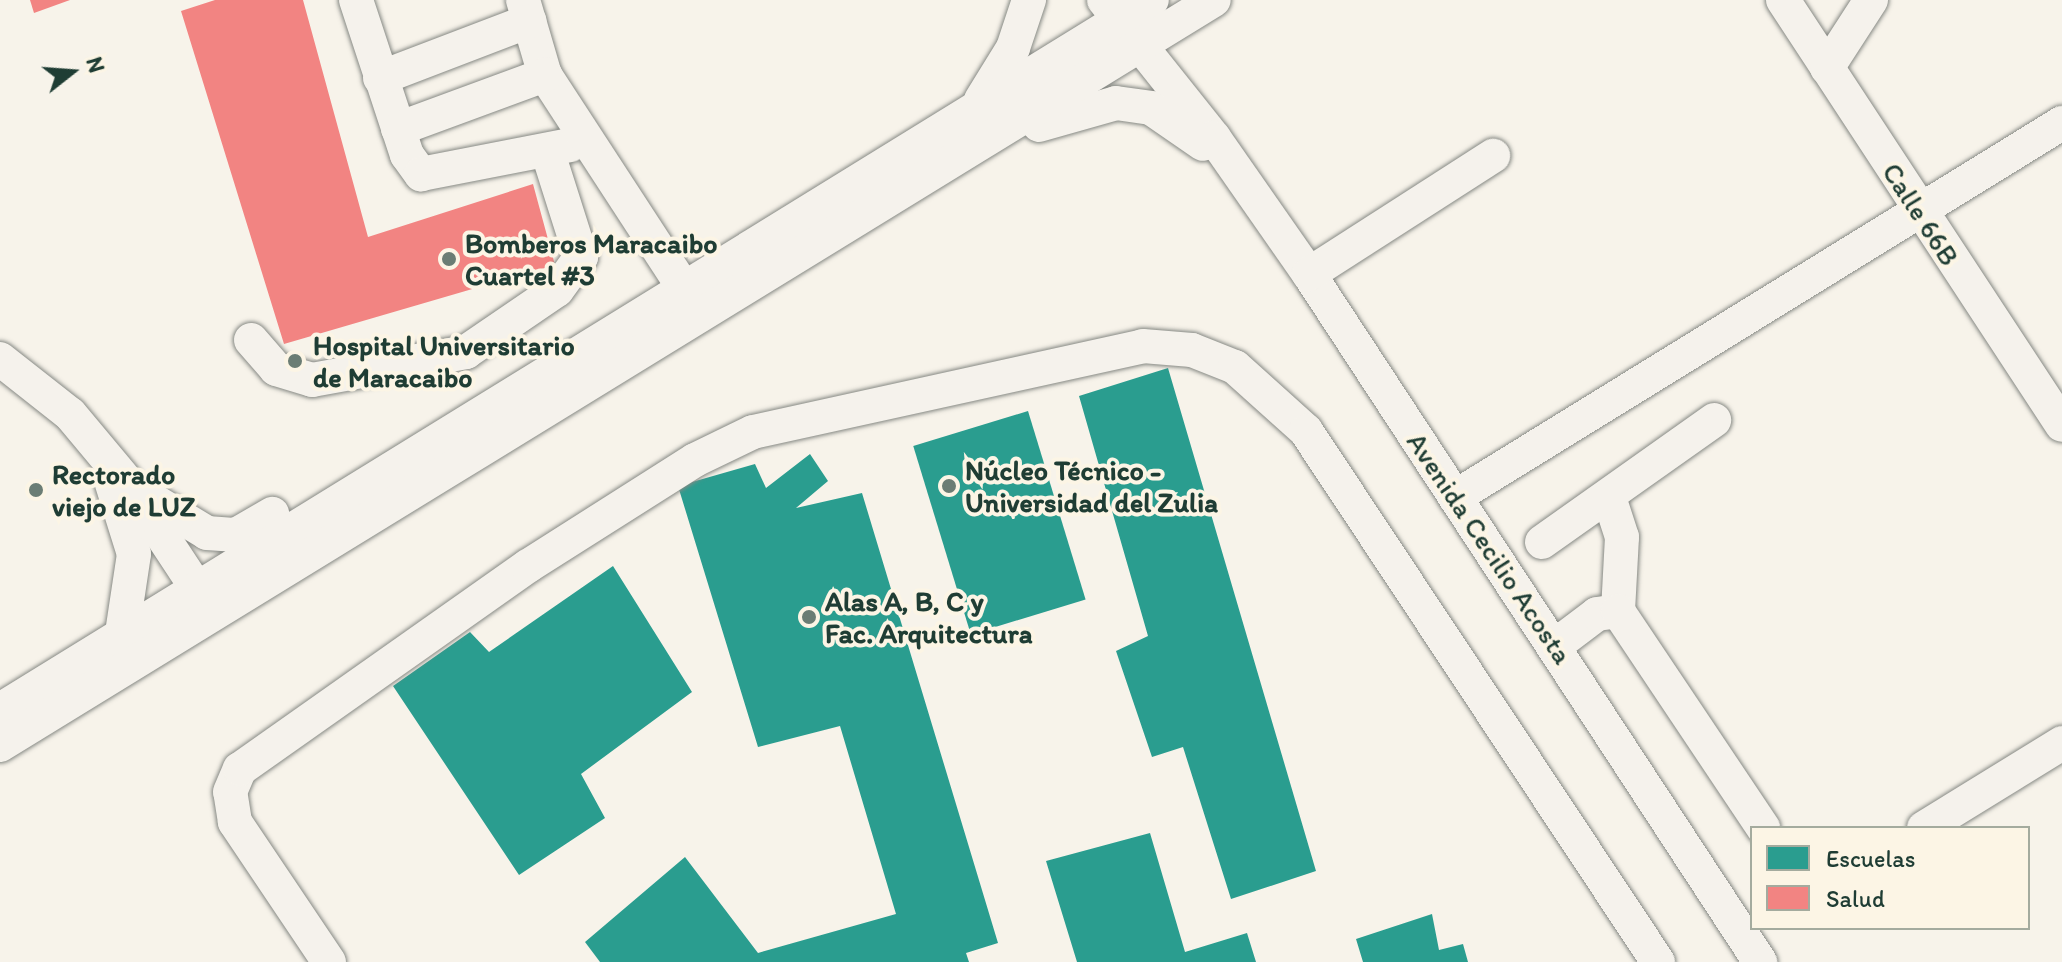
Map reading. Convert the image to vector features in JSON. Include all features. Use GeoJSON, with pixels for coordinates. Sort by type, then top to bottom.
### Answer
{"type":"FeatureCollection","features":[{"type":"Feature","properties":{"kind":"street"},"geometry":{"type":"LineString","coordinates":[[356,0],[398,129],[421,174],[548,153],[582,140]]}},
{"type":"Feature","properties":{"kind":"street"},"geometry":{"type":"LineString","coordinates":[[977,106],[1013,48],[1029,0]]}},
{"type":"Feature","properties":{"kind":"street"},"geometry":{"type":"LineString","coordinates":[[0,710],[196,586],[977,106],[1139,15],[1214,0]]}},
{"type":"Feature","properties":{"kind":"street","name":"Calle 66B"},"geometry":{"type":"LineString","coordinates":[[1783,0],[1917,210],[2062,425]]}},
{"type":"Feature","properties":{"kind":"street"},"geometry":{"type":"LineString","coordinates":[[1827,68],[1871,0]]}},
{"type":"Feature","properties":{"kind":"street"},"geometry":{"type":"LineString","coordinates":[[380,78],[526,10],[545,75],[582,140],[703,318]]}},
{"type":"Feature","properties":{"kind":"street"},"geometry":{"type":"LineString","coordinates":[[0,745],[983,147],[1139,15]]}},
{"type":"Feature","properties":{"kind":"street","name":"Avenida Cecilio Acosta"},"geometry":{"type":"LineString","coordinates":[[1139,15],[1223,149],[1756,943]]}},
{"type":"Feature","properties":{"kind":"street"},"geometry":{"type":"LineString","coordinates":[[398,129],[545,75]]}},
{"type":"Feature","properties":{"kind":"street"},"geometry":{"type":"LineString","coordinates":[[983,147],[1116,103],[1151,108],[1223,149]]}},
{"type":"Feature","properties":{"kind":"street"},"geometry":{"type":"LineString","coordinates":[[1455,497],[2062,123]]}},
{"type":"Feature","properties":{"kind":"street"},"geometry":{"type":"LineString","coordinates":[[251,340],[276,369],[312,380],[466,352],[557,290],[581,257],[548,153]]}},
{"type":"Feature","properties":{"kind":"street"},"geometry":{"type":"LineString","coordinates":[[1309,274],[1493,156]]}},
{"type":"Feature","properties":{"kind":"street"},"geometry":{"type":"LineString","coordinates":[[329,962],[235,822],[230,792],[240,769],[528,566],[741,438],[787,420],[1143,346],[1192,350],[1235,367],[1306,431],[1658,962]]}},
{"type":"Feature","properties":{"kind":"street"},"geometry":{"type":"LineString","coordinates":[[0,359],[36,382],[98,447],[126,481],[216,616]]}},
{"type":"Feature","properties":{"kind":"street"},"geometry":{"type":"LineString","coordinates":[[1542,542],[1714,420]]}},
{"type":"Feature","properties":{"kind":"street"},"geometry":{"type":"LineString","coordinates":[[98,447],[134,554],[122,633]]}},
{"type":"Feature","properties":{"kind":"street"},"geometry":{"type":"LineString","coordinates":[[126,481],[178,520],[236,535],[351,471],[407,456]]}},
{"type":"Feature","properties":{"kind":"street"},"geometry":{"type":"LineString","coordinates":[[1609,497],[1622,537],[1618,611],[1762,826]]}},
{"type":"Feature","properties":{"kind":"street"},"geometry":{"type":"LineString","coordinates":[[1556,645],[1597,614],[1618,611]]}},
{"type":"Feature","properties":{"kind":"street"},"geometry":{"type":"LineString","coordinates":[[1927,826],[2062,743]]}},
{"type":"Feature","properties":{"kind":"building: Escuelas"},"geometry":{"type":"Polygon","coordinates":[[[1168,368],[1316,871],[1231,899],[1183,747],[1152,757],[1116,651],[1148,636],[1079,396],[1168,368]]]}},
{"type":"Feature","properties":{"kind":"building: Escuelas"},"geometry":{"type":"Polygon","coordinates":[[[1028,411],[1086,599],[971,634],[913,446],[1028,411]]]}},
{"type":"Feature","properties":{"kind":"building: Escuelas","name":"Alas A, B, C y Fac. Arquitectura"},"geometry":{"type":"Polygon","coordinates":[[[810,454],[828,481],[796,508],[862,493],[998,943],[966,953],[969,962],[600,962],[585,942],[685,857],[758,953],[896,914],[840,726],[758,747],[678,486],[755,464],[766,488],[810,454]]]}},
{"type":"Feature","properties":{"kind":"building: Escuelas"},"geometry":{"type":"Polygon","coordinates":[[[613,566],[692,692],[581,774],[605,818],[519,875],[393,686],[470,632],[489,652],[613,566]]]}},
{"type":"Feature","properties":{"kind":"building: Escuelas"},"geometry":{"type":"Polygon","coordinates":[[[1150,833],[1185,952],[1247,933],[1256,962],[1077,962],[1046,861],[1150,833]]]}},
{"type":"Feature","properties":{"kind":"building: Escuelas"},"geometry":{"type":"Polygon","coordinates":[[[1432,914],[1439,950],[1463,944],[1468,962],[1363,962],[1356,939],[1432,914]]]}},
{"type":"Feature","properties":{"kind":"building: Salud"},"geometry":{"type":"Polygon","coordinates":[[[30,0],[70,0],[34,13],[30,0]]]}},
{"type":"Feature","properties":{"kind":"building: Salud"},"geometry":{"type":"Polygon","coordinates":[[[215,0],[303,0],[368,237],[533,184],[555,265],[284,344],[181,11],[215,0]]]}},
{"type":"Feature","properties":{"kind":"place","name":"Bomberos Maracaibo Cuartel #3"},"geometry":{"type":"Point","coordinates":[449,259]}},
{"type":"Feature","properties":{"kind":"place","name":"Hospital Universitario de Maracaibo"},"geometry":{"type":"Point","coordinates":[295,361]}},
{"type":"Feature","properties":{"kind":"place","name":"Núcleo Técnico - Universidad del Zulia"},"geometry":{"type":"Point","coordinates":[949,486]}},
{"type":"Feature","properties":{"kind":"place","name":"Rectorado viejo de LUZ"},"geometry":{"type":"Point","coordinates":[36,490]}},
{"type":"Feature","properties":{"kind":"place","name":"Alas A, B, C y Fac. Arquitectura"},"geometry":{"type":"Point","coordinates":[809,617]}}]}
